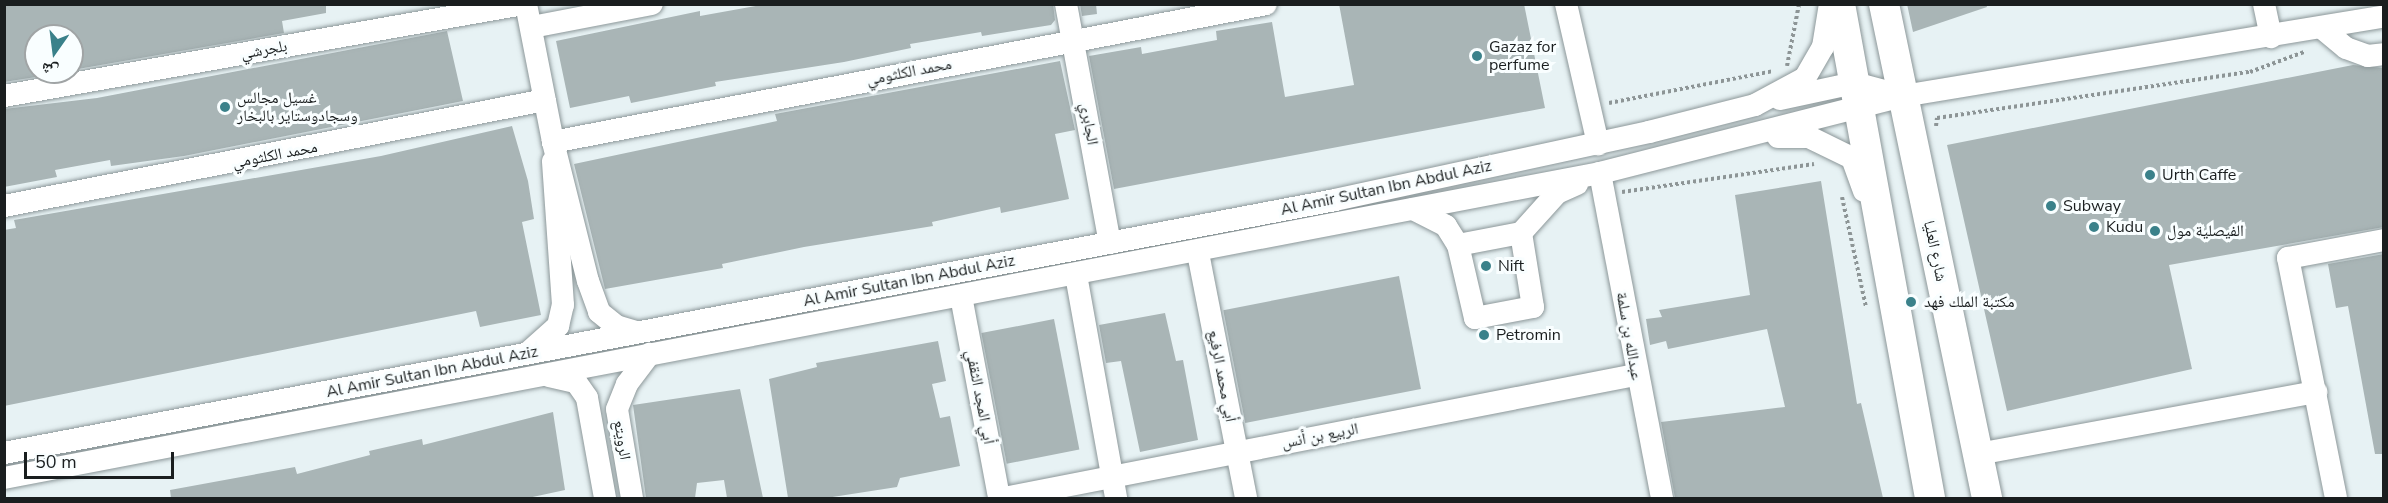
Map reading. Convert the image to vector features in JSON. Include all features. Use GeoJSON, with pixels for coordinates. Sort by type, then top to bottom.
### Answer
{"type":"FeatureCollection","features":[{"type":"Feature","properties":{"kind":"main road"},"geometry":{"type":"LineString","coordinates":[[1840,4],[1930,498]]}},
{"type":"Feature","properties":{"kind":"main road","name":"شارع العليا"},"geometry":{"type":"LineString","coordinates":[[1884,4],[1987,498]]}},
{"type":"Feature","properties":{"kind":"street"},"geometry":{"type":"LineString","coordinates":[[525,4],[532,27],[553,142],[599,312],[616,326],[636,332]]}},
{"type":"Feature","properties":{"kind":"street","name":"بلجرشي"},"geometry":{"type":"LineString","coordinates":[[4,96],[525,4]]}},
{"type":"Feature","properties":{"kind":"street"},"geometry":{"type":"LineString","coordinates":[[532,27],[652,4]]}},
{"type":"Feature","properties":{"kind":"street","name":"الجابري"},"geometry":{"type":"LineString","coordinates":[[1066,4],[1110,243]]}},
{"type":"Feature","properties":{"kind":"street","name":"محمد الكلثومي"},"geometry":{"type":"LineString","coordinates":[[553,142],[1266,4]]}},
{"type":"Feature","properties":{"kind":"street"},"geometry":{"type":"LineString","coordinates":[[1566,4],[1598,144]]}},
{"type":"Feature","properties":{"kind":"street","name":"Al Amir Sultan Ibn Abdul Aziz"},"geometry":{"type":"LineString","coordinates":[[4,453],[1110,243],[1598,144],[1755,105],[1805,78],[1823,47],[1830,4]]}},
{"type":"Feature","properties":{"kind":"street"},"geometry":{"type":"LineString","coordinates":[[2264,4],[2271,37]]}},
{"type":"Feature","properties":{"kind":"street","name":"Al Amir Sultan Ibn Abdul Aziz"},"geometry":{"type":"LineString","coordinates":[[4,478],[650,354],[1198,253],[1413,209],[1602,184],[1856,96],[1903,96],[2271,37],[2329,34],[2384,16]]}},
{"type":"Feature","properties":{"kind":"street"},"geometry":{"type":"LineString","coordinates":[[2329,34],[2368,56],[2384,54]]}},
{"type":"Feature","properties":{"kind":"street"},"geometry":{"type":"LineString","coordinates":[[1755,105],[1856,96]]}},
{"type":"Feature","properties":{"kind":"street","name":"محمد الكلثومي"},"geometry":{"type":"LineString","coordinates":[[4,206],[545,100]]}},
{"type":"Feature","properties":{"kind":"street","name":"Al Amir Sultan Ibn Abdul Aziz"},"geometry":{"type":"LineString","coordinates":[[1743,137],[1809,137],[1852,158],[1880,230]]}},
{"type":"Feature","properties":{"kind":"street"},"geometry":{"type":"LineString","coordinates":[[526,354],[558,326],[563,305],[564,276],[552,196],[553,142]]}},
{"type":"Feature","properties":{"kind":"street"},"geometry":{"type":"LineString","coordinates":[[1458,244],[1521,233],[1557,193],[1602,184]]}},
{"type":"Feature","properties":{"kind":"street","name":"عبدالله بن سلمة"},"geometry":{"type":"LineString","coordinates":[[1602,184],[1635,375],[1662,498]]}},
{"type":"Feature","properties":{"kind":"street"},"geometry":{"type":"LineString","coordinates":[[1413,209],[1446,226],[1458,244],[1475,318],[1533,307],[1521,233]]}},
{"type":"Feature","properties":{"kind":"street"},"geometry":{"type":"LineString","coordinates":[[2336,498],[2288,258],[2384,240]]}},
{"type":"Feature","properties":{"kind":"street","name":"أبي محمد الرفيع"},"geometry":{"type":"LineString","coordinates":[[1198,253],[1246,498]]}},
{"type":"Feature","properties":{"kind":"street"},"geometry":{"type":"LineString","coordinates":[[1076,275],[1114,488]]}},
{"type":"Feature","properties":{"kind":"street","name":"أبي المجد الثقفي"},"geometry":{"type":"LineString","coordinates":[[961,296],[999,498]]}},
{"type":"Feature","properties":{"kind":"street","name":"الرويتع"},"geometry":{"type":"LineString","coordinates":[[632,498],[617,409],[627,384],[650,354]]}},
{"type":"Feature","properties":{"kind":"street","name":"الرويتع"},"geometry":{"type":"LineString","coordinates":[[544,375],[576,382],[586,398],[605,498]]}},
{"type":"Feature","properties":{"kind":"street","name":"الربيع بن أنس"},"geometry":{"type":"LineString","coordinates":[[1004,498],[1114,488],[1236,453],[1635,375]]}},
{"type":"Feature","properties":{"kind":"street"},"geometry":{"type":"LineString","coordinates":[[1978,454],[2316,392]]}},
{"type":"Feature","properties":{"kind":"path"},"geometry":{"type":"LineString","coordinates":[[1590,107],[1786,68],[1799,4]]}},
{"type":"Feature","properties":{"kind":"path"},"geometry":{"type":"LineString","coordinates":[[1935,132],[1937,118],[2250,72],[2329,34]]}},
{"type":"Feature","properties":{"kind":"path"},"geometry":{"type":"LineString","coordinates":[[1602,184],[1814,164],[1821,168]]}},
{"type":"Feature","properties":{"kind":"path"},"geometry":{"type":"LineString","coordinates":[[1840,187],[1866,307]]}},
{"type":"Feature","properties":{"kind":"building"},"geometry":{"type":"Polygon","coordinates":[[[4,4],[326,4],[326,13],[282,21],[284,33],[84,68],[84,24],[24,24],[24,79],[4,82],[4,4]]]}},
{"type":"Feature","properties":{"kind":"building"},"geometry":{"type":"Polygon","coordinates":[[[767,4],[1053,4],[1055,20],[1051,25],[982,36],[981,32],[910,44],[911,48],[844,62],[715,82],[716,86],[631,103],[629,96],[570,108],[556,41],[700,11],[700,16],[767,4]]]}},
{"type":"Feature","properties":{"kind":"building"},"geometry":{"type":"Polygon","coordinates":[[[1080,4],[1096,4],[1097,14],[1082,16],[1080,4]]]}},
{"type":"Feature","properties":{"kind":"building"},"geometry":{"type":"Polygon","coordinates":[[[1339,4],[1524,4],[1545,108],[1114,189],[1089,56],[1141,47],[1142,54],[1217,40],[1216,31],[1272,22],[1285,97],[1354,85],[1339,4]]]}},
{"type":"Feature","properties":{"kind":"building"},"geometry":{"type":"Polygon","coordinates":[[[1907,4],[1986,4],[1987,7],[1913,32],[1907,4]]]}},
{"type":"Feature","properties":{"kind":"building"},"geometry":{"type":"Polygon","coordinates":[[[447,31],[463,101],[184,156],[111,166],[110,160],[55,170],[57,177],[4,187],[4,109],[97,98],[447,31]]]}},
{"type":"Feature","properties":{"kind":"building"},"geometry":{"type":"Polygon","coordinates":[[[1060,61],[1075,130],[1055,134],[1069,199],[1001,213],[1000,207],[932,222],[933,226],[804,247],[722,264],[723,268],[605,289],[574,164],[777,121],[775,114],[1060,61]]]}},
{"type":"Feature","properties":{"kind":"building","name":"الفيصلية مول"},"geometry":{"type":"Polygon","coordinates":[[[2353,65],[2384,68],[2384,227],[2169,265],[2192,369],[2007,411],[1947,145],[2353,65]]]}},
{"type":"Feature","properties":{"kind":"building"},"geometry":{"type":"Polygon","coordinates":[[[512,126],[528,181],[534,219],[522,222],[541,315],[480,327],[476,311],[4,406],[4,230],[16,228],[14,220],[381,156],[512,126]]]}},
{"type":"Feature","properties":{"kind":"building"},"geometry":{"type":"Polygon","coordinates":[[[1821,181],[1857,404],[1861,403],[1883,498],[1675,498],[1661,422],[1785,407],[1767,329],[1668,349],[1666,341],[1650,345],[1646,319],[1662,317],[1659,310],[1750,295],[1735,195],[1821,181]]]}},
{"type":"Feature","properties":{"kind":"building"},"geometry":{"type":"Polygon","coordinates":[[[2384,254],[2384,454],[2375,454],[2348,306],[2336,308],[2328,264],[2384,254]]]}},
{"type":"Feature","properties":{"kind":"building"},"geometry":{"type":"Polygon","coordinates":[[[1399,276],[1421,389],[1245,423],[1223,310],[1399,276]]]}},
{"type":"Feature","properties":{"kind":"building"},"geometry":{"type":"Polygon","coordinates":[[[1165,313],[1176,361],[1183,360],[1198,440],[1140,452],[1121,361],[1106,363],[1099,325],[1165,313]]]}},
{"type":"Feature","properties":{"kind":"building"},"geometry":{"type":"Polygon","coordinates":[[[1054,319],[1079,450],[1007,464],[981,333],[1054,319]]]}},
{"type":"Feature","properties":{"kind":"building"},"geometry":{"type":"Polygon","coordinates":[[[938,341],[946,381],[932,384],[940,418],[950,416],[960,466],[900,478],[897,487],[826,498],[788,498],[769,379],[817,367],[816,363],[938,341]]]}},
{"type":"Feature","properties":{"kind":"building"},"geometry":{"type":"Polygon","coordinates":[[[740,389],[763,498],[727,498],[724,480],[697,483],[695,498],[646,498],[633,405],[740,389]]]}},
{"type":"Feature","properties":{"kind":"building"},"geometry":{"type":"Polygon","coordinates":[[[553,412],[565,490],[528,498],[171,498],[170,490],[295,467],[297,474],[370,455],[369,451],[422,439],[423,445],[553,412]]]}},
{"type":"Feature","properties":{"kind":"place","name":"Gazaz for perfume"},"geometry":{"type":"Point","coordinates":[1477,56]}},
{"type":"Feature","properties":{"kind":"place","name":"غسيل مجالس وسجادوستاير بالبخار"},"geometry":{"type":"Point","coordinates":[225,107]}},
{"type":"Feature","properties":{"kind":"place","name":"Urth Caffe"},"geometry":{"type":"Point","coordinates":[2150,175]}},
{"type":"Feature","properties":{"kind":"place","name":"Subway"},"geometry":{"type":"Point","coordinates":[2051,206]}},
{"type":"Feature","properties":{"kind":"place","name":"Kudu"},"geometry":{"type":"Point","coordinates":[2094,227]}},
{"type":"Feature","properties":{"kind":"place","name":"الفيصلية مول"},"geometry":{"type":"Point","coordinates":[2155,231]}},
{"type":"Feature","properties":{"kind":"place","name":"Nift"},"geometry":{"type":"Point","coordinates":[1486,266]}},
{"type":"Feature","properties":{"kind":"place","name":"مكتبة الملك فهد"},"geometry":{"type":"Point","coordinates":[1911,302]}},
{"type":"Feature","properties":{"kind":"place","name":"Petromin"},"geometry":{"type":"Point","coordinates":[1484,335]}}]}
